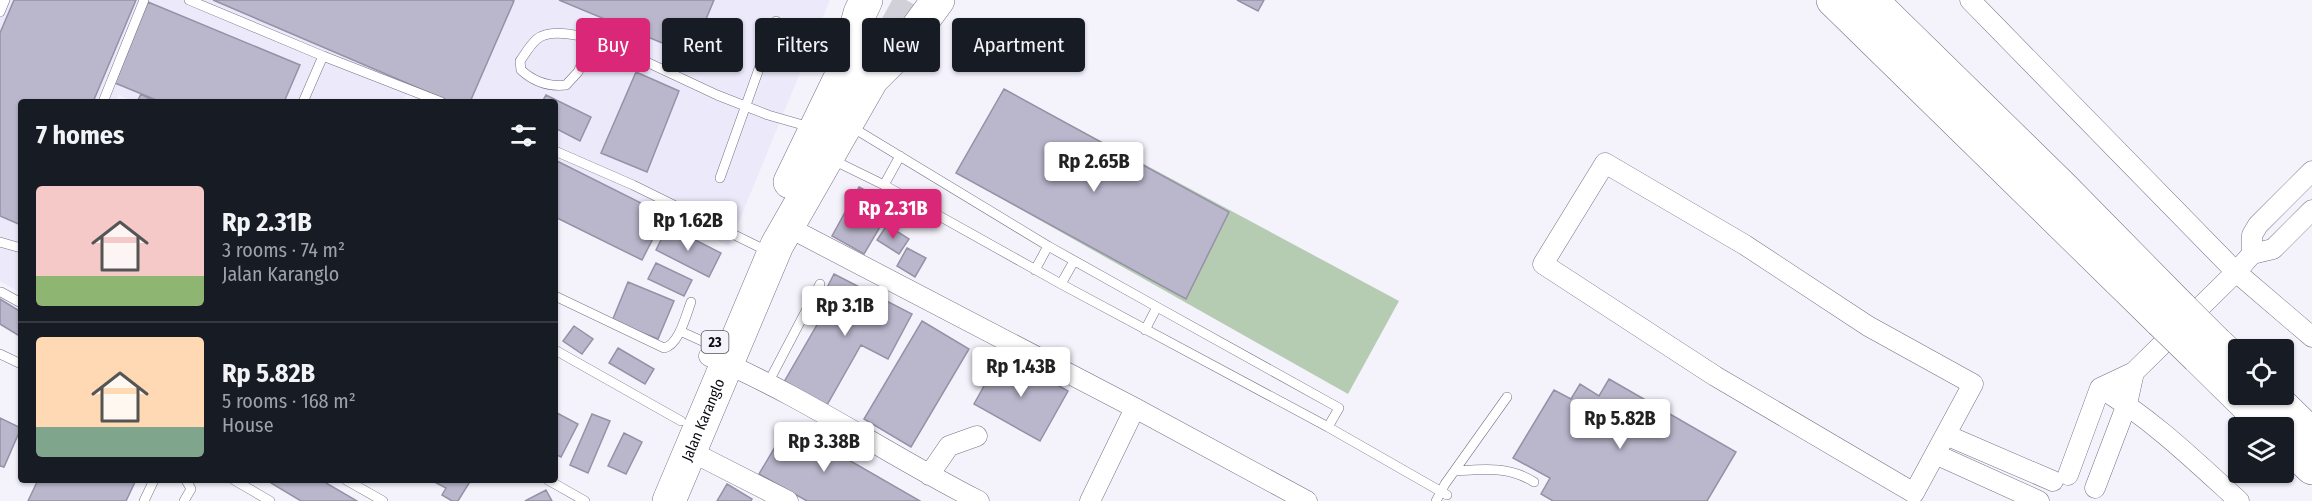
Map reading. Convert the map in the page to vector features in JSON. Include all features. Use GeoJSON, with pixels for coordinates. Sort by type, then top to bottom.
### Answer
{"type":"FeatureCollection","features":[{"type":"Feature","properties":{"kind":"highway","name":"Jalan Karanglo"},"geometry":{"type":"LineString","coordinates":[[716,355],[788,227],[859,73],[902,49],[938,0]]}},
{"type":"Feature","properties":{"kind":"highway"},"geometry":{"type":"LineString","coordinates":[[1833,0],[2171,315],[2217,354],[2262,417]]}},
{"type":"Feature","properties":{"kind":"highway"},"geometry":{"type":"LineString","coordinates":[[1871,0],[2062,187],[2171,315]]}},
{"type":"Feature","properties":{"kind":"highway","name":"23"},"geometry":{"type":"LineString","coordinates":[[859,73],[862,64]]}},
{"type":"Feature","properties":{"kind":"highway","name":"Jalan Karanglo"},"geometry":{"type":"LineString","coordinates":[[669,501],[686,436],[759,247],[830,137]]}},
{"type":"Feature","properties":{"kind":"highway"},"geometry":{"type":"LineString","coordinates":[[2281,405],[2312,435]]}},
{"type":"Feature","properties":{"kind":"highway","name":"Jalan Karanglo"},"geometry":{"type":"LineString","coordinates":[[648,501],[686,436]]}},
{"type":"Feature","properties":{"kind":"highway"},"geometry":{"type":"LineString","coordinates":[[2294,451],[2312,468]]}},
{"type":"Feature","properties":{"kind":"street"},"geometry":{"type":"LineString","coordinates":[[1970,0],[2236,272],[2312,337]]}},
{"type":"Feature","properties":{"kind":"street"},"geometry":{"type":"LineString","coordinates":[[1605,163],[1745,244],[1868,326],[1973,384],[1935,454],[1914,493],[1715,376],[1543,264],[1605,163]]}},
{"type":"Feature","properties":{"kind":"street"},"geometry":{"type":"LineString","coordinates":[[2253,254],[2253,235],[2258,225],[2312,171]]}},
{"type":"Feature","properties":{"kind":"street"},"geometry":{"type":"LineString","coordinates":[[1935,454],[2040,501],[2045,489],[2061,478],[2100,388],[2134,372],[2253,254],[2273,249],[2312,210]]}},
{"type":"Feature","properties":{"kind":"street"},"geometry":{"type":"LineString","coordinates":[[788,227],[1135,408],[1307,501]]}},
{"type":"Feature","properties":{"kind":"street"},"geometry":{"type":"LineString","coordinates":[[716,355],[822,411],[929,476],[979,501]]}},
{"type":"Feature","properties":{"kind":"street"},"geometry":{"type":"LineString","coordinates":[[2097,495],[2127,404],[2134,372]]}},
{"type":"Feature","properties":{"kind":"street"},"geometry":{"type":"LineString","coordinates":[[2100,388],[2127,404],[2186,452],[2239,501]]}},
{"type":"Feature","properties":{"kind":"street"},"geometry":{"type":"LineString","coordinates":[[1094,499],[1135,408]]}},
{"type":"Feature","properties":{"kind":"street"},"geometry":{"type":"LineString","coordinates":[[1946,435],[2061,478],[2085,479],[2097,495]]}},
{"type":"Feature","properties":{"kind":"street"},"geometry":{"type":"LineString","coordinates":[[686,436],[788,501]]}},
{"type":"Feature","properties":{"kind":"street"},"geometry":{"type":"LineString","coordinates":[[929,476],[949,446],[977,436]]}},
{"type":"Feature","properties":{"kind":"lane"},"geometry":{"type":"LineString","coordinates":[[0,12],[5,0]]}},
{"type":"Feature","properties":{"kind":"lane"},"geometry":{"type":"LineString","coordinates":[[104,99],[144,0]]}},
{"type":"Feature","properties":{"kind":"lane"},"geometry":{"type":"LineString","coordinates":[[189,0],[433,99]]}},
{"type":"Feature","properties":{"kind":"lane"},"geometry":{"type":"LineString","coordinates":[[564,34],[592,39],[581,68],[566,85],[554,86],[530,79],[521,70],[520,62],[534,42],[544,35],[564,34]]}},
{"type":"Feature","properties":{"kind":"lane"},"geometry":{"type":"LineString","coordinates":[[304,99],[323,56]]}},
{"type":"Feature","properties":{"kind":"lane"},"geometry":{"type":"LineString","coordinates":[[650,63],[744,106],[830,137],[900,156],[1074,261],[1340,408],[1328,427]]}},
{"type":"Feature","properties":{"kind":"lane"},"geometry":{"type":"LineString","coordinates":[[720,178],[757,72]]}},
{"type":"Feature","properties":{"kind":"lane"},"geometry":{"type":"LineString","coordinates":[[830,137],[884,185],[1145,330],[1328,427],[1445,496]]}},
{"type":"Feature","properties":{"kind":"lane"},"geometry":{"type":"LineString","coordinates":[[558,152],[633,185],[759,247]]}},
{"type":"Feature","properties":{"kind":"lane"},"geometry":{"type":"LineString","coordinates":[[884,185],[900,156]]}},
{"type":"Feature","properties":{"kind":"lane"},"geometry":{"type":"LineString","coordinates":[[0,242],[18,247]]}},
{"type":"Feature","properties":{"kind":"lane"},"geometry":{"type":"LineString","coordinates":[[1035,270],[1048,246]]}},
{"type":"Feature","properties":{"kind":"lane"},"geometry":{"type":"LineString","coordinates":[[1061,284],[1074,261]]}},
{"type":"Feature","properties":{"kind":"lane"},"geometry":{"type":"LineString","coordinates":[[768,383],[820,284]]}},
{"type":"Feature","properties":{"kind":"lane"},"geometry":{"type":"LineString","coordinates":[[1,292],[18,301]]}},
{"type":"Feature","properties":{"kind":"lane"},"geometry":{"type":"LineString","coordinates":[[558,297],[661,347],[668,347],[680,331],[691,302]]}},
{"type":"Feature","properties":{"kind":"lane"},"geometry":{"type":"LineString","coordinates":[[1145,330],[1157,307]]}},
{"type":"Feature","properties":{"kind":"lane"},"geometry":{"type":"LineString","coordinates":[[680,331],[716,355]]}},
{"type":"Feature","properties":{"kind":"lane"},"geometry":{"type":"LineString","coordinates":[[558,352],[686,436]]}},
{"type":"Feature","properties":{"kind":"lane"},"geometry":{"type":"LineString","coordinates":[[0,354],[18,363]]}},
{"type":"Feature","properties":{"kind":"lane"},"geometry":{"type":"LineString","coordinates":[[1436,501],[1445,496],[1454,473],[1507,398]]}},
{"type":"Feature","properties":{"kind":"lane"},"geometry":{"type":"LineString","coordinates":[[1454,473],[1494,469],[1509,470],[1534,482]]}},
{"type":"Feature","properties":{"kind":"lane"},"geometry":{"type":"LineString","coordinates":[[144,501],[153,483]]}},
{"type":"Feature","properties":{"kind":"lane"},"geometry":{"type":"LineString","coordinates":[[184,501],[191,489],[188,483]]}},
{"type":"Feature","properties":{"kind":"lane"},"geometry":{"type":"LineString","coordinates":[[240,483],[270,501]]}},
{"type":"Feature","properties":{"kind":"lane"},"geometry":{"type":"LineString","coordinates":[[351,483],[383,501]]}},
{"type":"Feature","properties":{"kind":"lane"},"geometry":{"type":"LineString","coordinates":[[553,483],[585,501]]}},
{"type":"Feature","properties":{"kind":"shaded area"},"geometry":{"type":"Polygon","coordinates":[[[0,0],[830,0],[823,18],[755,18],[755,72],[800,72],[729,246],[558,165],[558,99],[418,99],[407,94],[403,99],[128,99],[119,95],[117,99],[18,99],[18,291],[0,281],[0,0]]]}},
{"type":"Feature","properties":{"kind":"green space"},"geometry":{"type":"Polygon","coordinates":[[[1004,89],[1399,301],[1348,394],[956,173],[1004,89]]]}},
{"type":"Feature","properties":{"kind":"building"},"geometry":{"type":"Polygon","coordinates":[[[14,0],[136,0],[94,99],[18,99],[18,224],[0,216],[0,33],[14,0]]]}},
{"type":"Feature","properties":{"kind":"building"},"geometry":{"type":"Polygon","coordinates":[[[213,0],[514,1],[471,99],[444,99],[213,0]]]}},
{"type":"Feature","properties":{"kind":"building"},"geometry":{"type":"Polygon","coordinates":[[[559,0],[714,0],[706,18],[662,18],[662,43],[650,38],[650,18],[602,18],[559,0]]]}},
{"type":"Feature","properties":{"kind":"building"},"geometry":{"type":"Polygon","coordinates":[[[1237,0],[1264,0],[1258,11],[1237,0]]]}},
{"type":"Feature","properties":{"kind":"building"},"geometry":{"type":"Polygon","coordinates":[[[148,2],[300,65],[285,99],[154,99],[115,83],[148,2]]]}},
{"type":"Feature","properties":{"kind":"building"},"geometry":{"type":"Polygon","coordinates":[[[636,72],[679,91],[647,172],[601,153],[636,72]]]}},
{"type":"Feature","properties":{"kind":"building"},"geometry":{"type":"Polygon","coordinates":[[[1004,89],[1229,212],[1186,299],[956,173],[1004,89]]]}},
{"type":"Feature","properties":{"kind":"building"},"geometry":{"type":"Polygon","coordinates":[[[141,94],[150,99],[138,99],[141,94]]]}},
{"type":"Feature","properties":{"kind":"building"},"geometry":{"type":"Polygon","coordinates":[[[558,101],[591,117],[580,141],[558,130],[558,101]]]}},
{"type":"Feature","properties":{"kind":"building"},"geometry":{"type":"Polygon","coordinates":[[[558,162],[665,215],[642,260],[558,218],[558,162]]]}},
{"type":"Feature","properties":{"kind":"building"},"geometry":{"type":"Polygon","coordinates":[[[859,187],[893,205],[864,254],[832,236],[859,187]]]}},
{"type":"Feature","properties":{"kind":"building"},"geometry":{"type":"Polygon","coordinates":[[[887,225],[909,239],[899,254],[877,240],[887,225]]]}},
{"type":"Feature","properties":{"kind":"building"},"geometry":{"type":"Polygon","coordinates":[[[668,226],[721,253],[709,277],[656,250],[668,226]]]}},
{"type":"Feature","properties":{"kind":"building"},"geometry":{"type":"Polygon","coordinates":[[[907,248],[926,258],[915,277],[897,266],[907,248]]]}},
{"type":"Feature","properties":{"kind":"building"},"geometry":{"type":"Polygon","coordinates":[[[656,263],[692,280],[684,296],[648,279],[656,263]]]}},
{"type":"Feature","properties":{"kind":"building"},"geometry":{"type":"Polygon","coordinates":[[[834,274],[912,314],[888,359],[861,345],[827,405],[784,382],[818,323],[811,319],[834,274]]]}},
{"type":"Feature","properties":{"kind":"building"},"geometry":{"type":"Polygon","coordinates":[[[628,282],[674,301],[658,339],[612,321],[628,282]]]}},
{"type":"Feature","properties":{"kind":"building"},"geometry":{"type":"Polygon","coordinates":[[[0,299],[18,310],[18,335],[0,324],[0,299]]]}},
{"type":"Feature","properties":{"kind":"building"},"geometry":{"type":"Polygon","coordinates":[[[922,321],[969,349],[911,447],[864,419],[922,321]]]}},
{"type":"Feature","properties":{"kind":"building"},"geometry":{"type":"Polygon","coordinates":[[[574,326],[593,339],[582,354],[563,341],[574,326]]]}},
{"type":"Feature","properties":{"kind":"building"},"geometry":{"type":"Polygon","coordinates":[[[618,348],[654,369],[645,384],[609,363],[618,348]]]}},
{"type":"Feature","properties":{"kind":"building"},"geometry":{"type":"Polygon","coordinates":[[[1002,354],[1068,391],[1040,441],[974,404],[1002,354]]]}},
{"type":"Feature","properties":{"kind":"building"},"geometry":{"type":"Polygon","coordinates":[[[1609,379],[1736,452],[1707,501],[1553,501],[1541,494],[1550,478],[1513,458],[1554,390],[1571,399],[1580,384],[1599,396],[1609,379]]]}},
{"type":"Feature","properties":{"kind":"building"},"geometry":{"type":"Polygon","coordinates":[[[558,414],[578,424],[561,457],[558,456],[558,414]]]}},
{"type":"Feature","properties":{"kind":"building"},"geometry":{"type":"Polygon","coordinates":[[[592,414],[610,421],[588,473],[570,465],[592,414]]]}},
{"type":"Feature","properties":{"kind":"building"},"geometry":{"type":"Polygon","coordinates":[[[0,418],[18,427],[18,435],[4,467],[0,466],[0,418]]]}},
{"type":"Feature","properties":{"kind":"building"},"geometry":{"type":"Polygon","coordinates":[[[788,425],[920,501],[807,501],[759,474],[788,425]]]}},
{"type":"Feature","properties":{"kind":"building"},"geometry":{"type":"Polygon","coordinates":[[[624,433],[642,442],[626,474],[608,466],[624,433]]]}},
{"type":"Feature","properties":{"kind":"building"},"geometry":{"type":"Polygon","coordinates":[[[37,483],[135,483],[126,501],[28,501],[37,483]]]}},
{"type":"Feature","properties":{"kind":"building"},"geometry":{"type":"Polygon","coordinates":[[[271,483],[326,483],[357,501],[301,501],[271,483]]]}},
{"type":"Feature","properties":{"kind":"building"},"geometry":{"type":"Polygon","coordinates":[[[437,483],[469,483],[458,501],[452,501],[442,495],[446,488],[437,483]]]}},
{"type":"Feature","properties":{"kind":"building"},"geometry":{"type":"Polygon","coordinates":[[[727,484],[752,499],[751,501],[717,501],[727,484]]]}},
{"type":"Feature","properties":{"kind":"building"},"geometry":{"type":"Polygon","coordinates":[[[546,490],[552,501],[525,501],[546,490]]]}},
{"type":"Feature","properties":{"kind":"tunnel"},"geometry":{"type":"LineString","coordinates":[[901,18],[911,0]]}}]}
